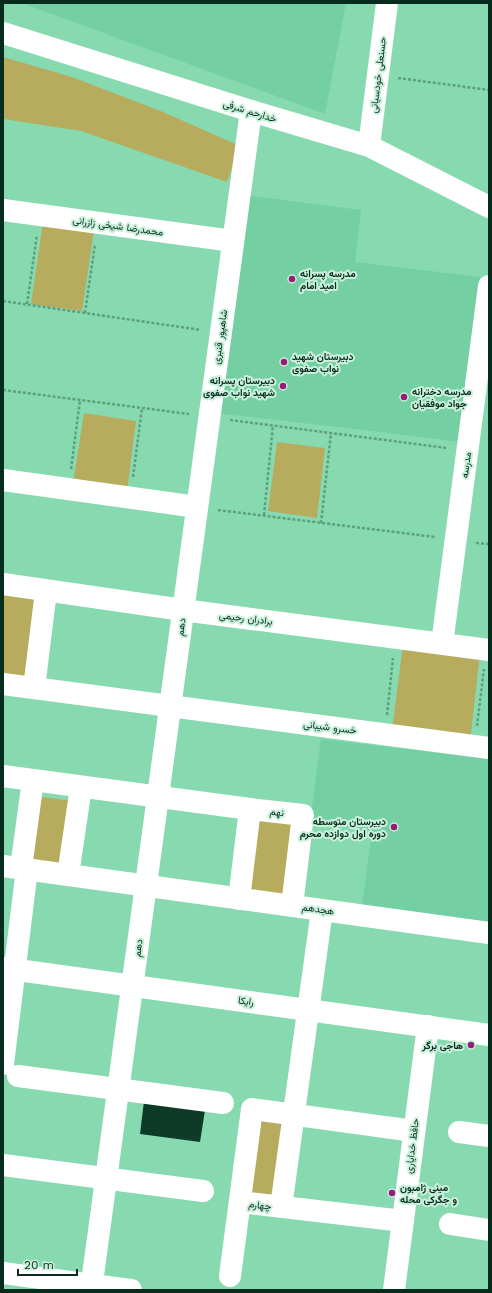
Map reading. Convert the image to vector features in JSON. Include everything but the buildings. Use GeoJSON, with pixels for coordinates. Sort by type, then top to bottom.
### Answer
{"type":"FeatureCollection","features":[{"type":"Feature","properties":{"kind":"street","name":"حسنعلی خودسیانی"},"geometry":{"type":"LineString","coordinates":[[369,146],[387,3]]}},
{"type":"Feature","properties":{"kind":"street","name":"خدارحم شرفی"},"geometry":{"type":"LineString","coordinates":[[3,33],[251,111],[369,146],[489,207]]}},
{"type":"Feature","properties":{"kind":"street","name":"شاهپور قنبری"},"geometry":{"type":"LineString","coordinates":[[183,610],[251,111]]}},
{"type":"Feature","properties":{"kind":"street","name":"محمدرضا شیخی زازرانی"},"geometry":{"type":"LineString","coordinates":[[3,210],[233,241]]}},
{"type":"Feature","properties":{"kind":"street","name":"مدرسه"},"geometry":{"type":"LineString","coordinates":[[442,644],[489,286]]}},
{"type":"Feature","properties":{"kind":"street"},"geometry":{"type":"LineString","coordinates":[[3,480],[197,507]]}},
{"type":"Feature","properties":{"kind":"street","name":"برادران رحیمی"},"geometry":{"type":"LineString","coordinates":[[3,584],[183,610],[488,650]]}},
{"type":"Feature","properties":{"kind":"street"},"geometry":{"type":"LineString","coordinates":[[34,688],[46,591]]}},
{"type":"Feature","properties":{"kind":"street","name":"دهم"},"geometry":{"type":"LineString","coordinates":[[92,1287],[183,610]]}},
{"type":"Feature","properties":{"kind":"street","name":"خسرو شیبانی"},"geometry":{"type":"LineString","coordinates":[[3,684],[482,747]]}},
{"type":"Feature","properties":{"kind":"street"},"geometry":{"type":"LineString","coordinates":[[3,776],[250,809],[239,898]]}},
{"type":"Feature","properties":{"kind":"street"},"geometry":{"type":"LineString","coordinates":[[33,780],[17,868],[9,969],[10,1070],[119,1090],[223,1103]]}},
{"type":"Feature","properties":{"kind":"street"},"geometry":{"type":"LineString","coordinates":[[68,875],[81,787]]}},
{"type":"Feature","properties":{"kind":"street","name":"نهم"},"geometry":{"type":"LineString","coordinates":[[250,809],[304,815],[292,906]]}},
{"type":"Feature","properties":{"kind":"street","name":"هجدهم"},"geometry":{"type":"LineString","coordinates":[[17,868],[489,933]]}},
{"type":"Feature","properties":{"kind":"street","name":"چهارم"},"geometry":{"type":"LineString","coordinates":[[293,1115],[252,1109],[240,1202],[281,1207],[322,910]]}},
{"type":"Feature","properties":{"kind":"street","name":"رایکا"},"geometry":{"type":"LineString","coordinates":[[9,969],[489,1035]]}},
{"type":"Feature","properties":{"kind":"street","name":"حافظ خدایاری"},"geometry":{"type":"LineString","coordinates":[[394,1290],[428,1026]]}},
{"type":"Feature","properties":{"kind":"street"},"geometry":{"type":"LineString","coordinates":[[293,1115],[414,1131]]}},
{"type":"Feature","properties":{"kind":"street"},"geometry":{"type":"LineString","coordinates":[[459,1132],[489,1136]]}},
{"type":"Feature","properties":{"kind":"street"},"geometry":{"type":"LineString","coordinates":[[3,1165],[203,1191]]}},
{"type":"Feature","properties":{"kind":"street"},"geometry":{"type":"LineString","coordinates":[[230,1276],[240,1202]]}},
{"type":"Feature","properties":{"kind":"street"},"geometry":{"type":"LineString","coordinates":[[281,1207],[403,1221]]}},
{"type":"Feature","properties":{"kind":"street"},"geometry":{"type":"LineString","coordinates":[[450,1224],[489,1230]]}},
{"type":"Feature","properties":{"kind":"street"},"geometry":{"type":"LineString","coordinates":[[3,1273],[92,1287],[131,1290]]}},
{"type":"Feature","properties":{"kind":"path"},"geometry":{"type":"LineString","coordinates":[[377,75],[489,90]]}},
{"type":"Feature","properties":{"kind":"path"},"geometry":{"type":"LineString","coordinates":[[27,304],[40,215]]}},
{"type":"Feature","properties":{"kind":"path"},"geometry":{"type":"LineString","coordinates":[[85,313],[98,223]]}},
{"type":"Feature","properties":{"kind":"path"},"geometry":{"type":"LineString","coordinates":[[3,301],[221,333]]}},
{"type":"Feature","properties":{"kind":"path"},"geometry":{"type":"LineString","coordinates":[[3,390],[468,451]]}},
{"type":"Feature","properties":{"kind":"path"},"geometry":{"type":"LineString","coordinates":[[68,489],[80,400]]}},
{"type":"Feature","properties":{"kind":"path"},"geometry":{"type":"LineString","coordinates":[[130,498],[142,408]]}},
{"type":"Feature","properties":{"kind":"path"},"geometry":{"type":"LineString","coordinates":[[264,516],[273,425]]}},
{"type":"Feature","properties":{"kind":"path"},"geometry":{"type":"LineString","coordinates":[[321,523],[330,433]]}},
{"type":"Feature","properties":{"kind":"path"},"geometry":{"type":"LineString","coordinates":[[197,507],[489,544]]}},
{"type":"Feature","properties":{"kind":"path"},"geometry":{"type":"LineString","coordinates":[[386,734],[395,638]]}},
{"type":"Feature","properties":{"kind":"path"},"geometry":{"type":"LineString","coordinates":[[482,747],[488,650]]}},
{"type":"Feature","properties":{"kind":"shaded area"},"geometry":{"type":"Polygon","coordinates":[[[22,3],[346,3],[325,114],[22,3]]]}},
{"type":"Feature","properties":{"kind":"shaded area"},"geometry":{"type":"Polygon","coordinates":[[[3,57],[72,77],[163,112],[240,146],[227,182],[81,131],[3,119],[3,57]]]}},
{"type":"Feature","properties":{"kind":"shaded area"},"geometry":{"type":"Polygon","coordinates":[[[244,195],[361,210],[355,262],[480,277],[461,442],[214,413],[244,195]]]}},
{"type":"Feature","properties":{"kind":"shaded area"},"geometry":{"type":"Polygon","coordinates":[[[43,222],[94,230],[82,311],[31,304],[43,222]]]}},
{"type":"Feature","properties":{"kind":"shaded area"},"geometry":{"type":"Polygon","coordinates":[[[84,413],[136,421],[127,492],[73,484],[84,413]]]}},
{"type":"Feature","properties":{"kind":"shaded area"},"geometry":{"type":"Polygon","coordinates":[[[277,442],[325,448],[317,518],[268,511],[277,442]]]}},
{"type":"Feature","properties":{"kind":"shaded area"},"geometry":{"type":"Polygon","coordinates":[[[3,591],[41,597],[30,679],[3,675],[3,591]]]}},
{"type":"Feature","properties":{"kind":"shaded area"},"geometry":{"type":"Polygon","coordinates":[[[403,645],[480,654],[470,741],[392,730],[403,645]]]}},
{"type":"Feature","properties":{"kind":"shaded area","name":"دبیرستان متوسطه دوره اول دوازده محرم"},"geometry":{"type":"Polygon","coordinates":[[[321,739],[489,759],[489,922],[362,906],[372,831],[310,823],[321,739]]]}},
{"type":"Feature","properties":{"kind":"shaded area"},"geometry":{"type":"Polygon","coordinates":[[[35,796],[73,801],[65,865],[27,860],[35,796]]]}},
{"type":"Feature","properties":{"kind":"shaded area"},"geometry":{"type":"Polygon","coordinates":[[[253,814],[301,819],[291,899],[243,893],[253,814]]]}},
{"type":"Feature","properties":{"kind":"shaded area"},"geometry":{"type":"Polygon","coordinates":[[[255,1116],[286,1120],[275,1197],[244,1193],[255,1116]]]}},
{"type":"Feature","properties":{"kind":"place","name":"مدرسه پسرانه امید امام"},"geometry":{"type":"Point","coordinates":[292,279]}},
{"type":"Feature","properties":{"kind":"place","name":"دبیرستان شهید نواب صفوی"},"geometry":{"type":"Point","coordinates":[284,362]}},
{"type":"Feature","properties":{"kind":"place","name":"دبیرستان پسرانه شهید نواب صفوی"},"geometry":{"type":"Point","coordinates":[283,386]}},
{"type":"Feature","properties":{"kind":"place","name":"مدرسه دخترانه جواد موفقیان"},"geometry":{"type":"Point","coordinates":[404,397]}},
{"type":"Feature","properties":{"kind":"place","name":"دبیرستان متوسطه دوره اول دوازده محرم"},"geometry":{"type":"Point","coordinates":[394,827]}},
{"type":"Feature","properties":{"kind":"place","name":"هاجی برگر"},"geometry":{"type":"Point","coordinates":[471,1045]}},
{"type":"Feature","properties":{"kind":"place","name":"مینی ژامبون و جگرکی محله"},"geometry":{"type":"Point","coordinates":[392,1193]}}]}
